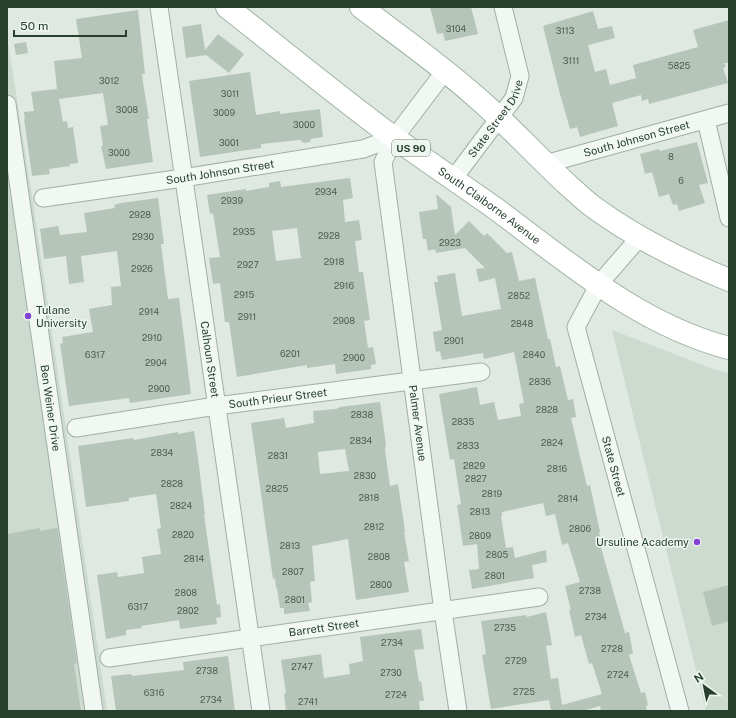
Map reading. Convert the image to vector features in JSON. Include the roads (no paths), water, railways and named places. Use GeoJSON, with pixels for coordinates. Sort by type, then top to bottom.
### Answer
{"type":"FeatureCollection","features":[{"type":"Feature","properties":{"kind":"main road","name":"South Claiborne Avenue"},"geometry":{"type":"LineString","coordinates":[[227,7],[395,137],[454,178],[599,284],[642,313],[676,330],[729,348]]}},
{"type":"Feature","properties":{"kind":"main road"},"geometry":{"type":"LineString","coordinates":[[361,7],[445,71],[475,96],[500,118],[545,164],[591,205],[639,238],[688,263],[729,280]]}},
{"type":"Feature","properties":{"kind":"street","name":"Calhoun Street"},"geometry":{"type":"LineString","coordinates":[[159,7],[261,711]]}},
{"type":"Feature","properties":{"kind":"street","name":"State Street Drive"},"geometry":{"type":"LineString","coordinates":[[454,178],[514,98],[520,76],[503,7]]}},
{"type":"Feature","properties":{"kind":"street","name":"Palmer Avenue"},"geometry":{"type":"LineString","coordinates":[[445,71],[395,137],[383,162],[458,711]]}},
{"type":"Feature","properties":{"kind":"street","name":"Ben Weiner Drive"},"geometry":{"type":"LineString","coordinates":[[7,104],[94,711]]}},
{"type":"Feature","properties":{"kind":"street","name":"South Johnson Street"},"geometry":{"type":"LineString","coordinates":[[545,164],[729,114]]}},
{"type":"Feature","properties":{"kind":"street"},"geometry":{"type":"LineString","coordinates":[[706,120],[729,218]]}},
{"type":"Feature","properties":{"kind":"street","name":"South Johnson Street"},"geometry":{"type":"LineString","coordinates":[[43,198],[183,178],[363,149],[395,137]]}},
{"type":"Feature","properties":{"kind":"street","name":"State Street"},"geometry":{"type":"LineString","coordinates":[[639,238],[599,284],[576,327],[680,711]]}},
{"type":"Feature","properties":{"kind":"street","name":"South Prieur Street"},"geometry":{"type":"LineString","coordinates":[[76,428],[216,406],[481,372]]}},
{"type":"Feature","properties":{"kind":"street","name":"Barrett Street"},"geometry":{"type":"LineString","coordinates":[[109,658],[539,597]]}},
{"type":"Feature","properties":{"kind":"place","name":"Tulane University"},"geometry":{"type":"Point","coordinates":[28,316]}},
{"type":"Feature","properties":{"kind":"place","name":"Ursuline Academy"},"geometry":{"type":"Point","coordinates":[697,542]}}]}
